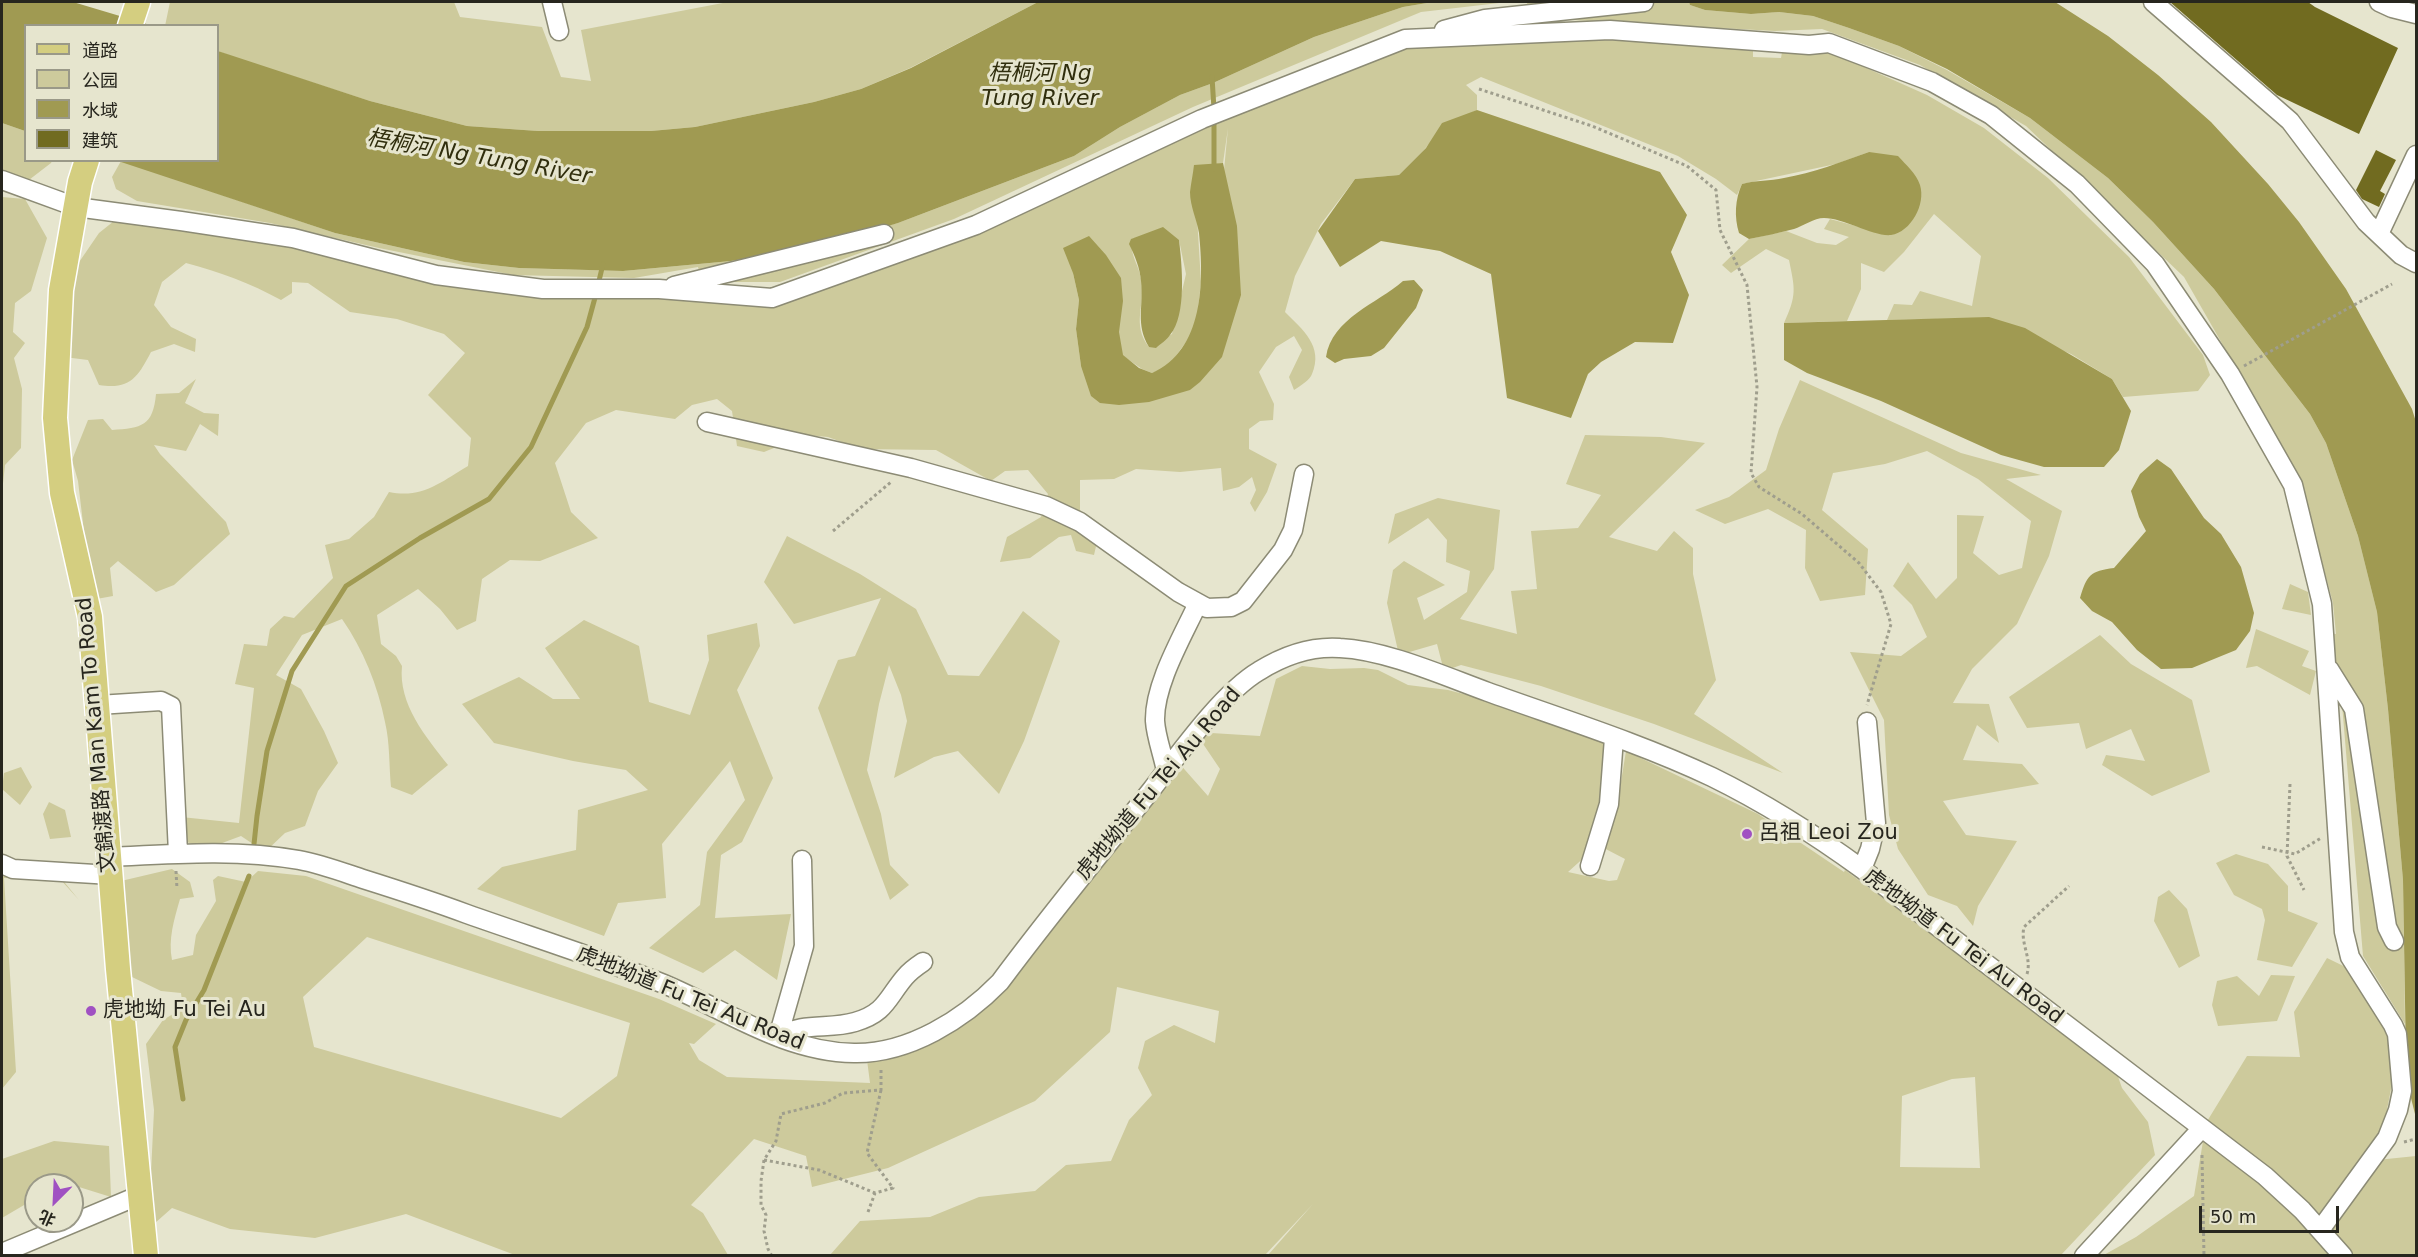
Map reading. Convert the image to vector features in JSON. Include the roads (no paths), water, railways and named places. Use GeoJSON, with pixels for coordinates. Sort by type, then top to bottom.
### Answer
{"type":"FeatureCollection","features":[{"type":"Feature","properties":{"kind":"main road"},"geometry":{"type":"LineString","coordinates":[[131,24],[138,2]]}},
{"type":"Feature","properties":{"kind":"main road","name":"文錦渡路 Man Kam To Road"},"geometry":{"type":"LineString","coordinates":[[84,171],[62,290],[55,418],[62,493],[90,617],[110,866],[146,1256]]}},
{"type":"Feature","properties":{"kind":"street"},"geometry":{"type":"LineString","coordinates":[[552,2],[560,31]]}},
{"type":"Feature","properties":{"kind":"street"},"geometry":{"type":"LineString","coordinates":[[2,180],[76,207],[181,220],[293,238],[436,275],[543,289],[659,289],[772,298],[976,225],[1202,119],[1409,39],[1485,20],[1644,2]]}},
{"type":"Feature","properties":{"kind":"street"},"geometry":{"type":"LineString","coordinates":[[2153,2],[2290,122],[2366,222],[2401,255],[2416,263]]}},
{"type":"Feature","properties":{"kind":"street"},"geometry":{"type":"LineString","coordinates":[[2379,2],[2416,14]]}},
{"type":"Feature","properties":{"kind":"street"},"geometry":{"type":"LineString","coordinates":[[1409,39],[1610,30],[1809,45],[1829,43],[1932,82],[1991,115],[2077,184],[2155,264],[2230,374],[2293,485],[2322,604],[2346,940],[2350,957],[2397,1034],[2402,1092],[2398,1110],[2387,1138],[2320,1230]]}},
{"type":"Feature","properties":{"kind":"street"},"geometry":{"type":"LineString","coordinates":[[2379,234],[2416,155]]}},
{"type":"Feature","properties":{"kind":"street"},"geometry":{"type":"LineString","coordinates":[[659,289],[884,234]]}},
{"type":"Feature","properties":{"kind":"street"},"geometry":{"type":"LineString","coordinates":[[707,422],[911,468],[1046,507],[1080,522],[1152,574],[1208,608],[1231,607],[1243,600],[1282,550],[1293,530],[1304,474]]}},
{"type":"Feature","properties":{"kind":"street"},"geometry":{"type":"LineString","coordinates":[[1166,771],[1155,722],[1156,702],[1164,678],[1198,603]]}},
{"type":"Feature","properties":{"kind":"street","name":"虎地坳道 Fu Tei Au Road"},"geometry":{"type":"LineString","coordinates":[[2,864],[13,869],[110,866],[178,853],[197,852],[278,857],[329,868],[428,900],[665,985],[778,1037],[812,1048],[856,1053],[881,1050],[912,1041],[940,1028],[987,995],[1000,982],[1166,771],[1243,683],[1257,671],[1286,657],[1318,648],[1357,650],[1401,662],[1669,758],[1746,794],[1816,836],[2280,1189],[2343,1256]]}},
{"type":"Feature","properties":{"kind":"street"},"geometry":{"type":"LineString","coordinates":[[2326,665],[2354,710],[2387,927],[2394,941]]}},
{"type":"Feature","properties":{"kind":"street"},"geometry":{"type":"LineString","coordinates":[[98,705],[160,702],[171,706],[178,853]]}},
{"type":"Feature","properties":{"kind":"street"},"geometry":{"type":"LineString","coordinates":[[1862,869],[1870,849],[1876,823],[1867,722]]}},
{"type":"Feature","properties":{"kind":"street"},"geometry":{"type":"LineString","coordinates":[[1590,866],[1609,804],[1614,738]]}},
{"type":"Feature","properties":{"kind":"street"},"geometry":{"type":"LineString","coordinates":[[778,1037],[804,946],[802,860]]}},
{"type":"Feature","properties":{"kind":"street"},"geometry":{"type":"LineString","coordinates":[[778,1037],[792,1029],[854,1023],[876,1012],[888,1002],[904,978],[923,962]]}},
{"type":"Feature","properties":{"kind":"street"},"geometry":{"type":"LineString","coordinates":[[2084,1256],[2202,1128]]}},
{"type":"Feature","properties":{"kind":"street"},"geometry":{"type":"LineString","coordinates":[[2,1253],[140,1196]]}},
{"type":"Feature","properties":{"kind":"water"},"geometry":{"type":"Polygon","coordinates":[[[2,2],[73,2],[147,24],[24,24],[24,131],[2,123],[2,2]]]}},
{"type":"Feature","properties":{"kind":"water","name":"梧桐河 Ng Tung River"},"geometry":{"type":"Polygon","coordinates":[[[1038,2],[1433,2],[1403,7],[1314,37],[1213,83],[1180,95],[1120,127],[1074,156],[898,223],[816,247],[731,261],[623,271],[519,268],[464,262],[335,233],[121,162],[219,162],[219,51],[370,101],[467,126],[538,131],[651,131],[695,127],[814,102],[861,89],[911,68],[1038,2]]]}},
{"type":"Feature","properties":{"kind":"water"},"geometry":{"type":"Polygon","coordinates":[[[1689,2],[2055,2],[2108,36],[2158,75],[2211,122],[2268,184],[2299,222],[2346,289],[2412,409],[2416,422],[2416,1118],[2406,1062],[2403,880],[2377,612],[2358,536],[2326,443],[2310,414],[2214,289],[2153,222],[2108,178],[2030,118],[1947,69],[1899,46],[1849,28],[1813,16],[1779,12],[1751,14],[1705,10],[1690,5],[1689,2]]]}},
{"type":"Feature","properties":{"kind":"water"},"geometry":{"type":"Polygon","coordinates":[[[1477,110],[1660,172],[1687,215],[1671,252],[1689,295],[1673,343],[1635,342],[1601,362],[1588,374],[1571,418],[1507,398],[1491,274],[1440,251],[1381,241],[1340,267],[1318,231],[1355,179],[1399,175],[1426,148],[1442,123],[1477,110]]]}},
{"type":"Feature","properties":{"kind":"water"},"geometry":{"type":"Polygon","coordinates":[[[1869,152],[1898,156],[1920,185],[1919,208],[1905,229],[1891,235],[1884,235],[1841,221],[1820,218],[1794,229],[1749,239],[1739,233],[1736,208],[1742,184],[1806,173],[1869,152]]]}},
{"type":"Feature","properties":{"kind":"water"},"geometry":{"type":"Polygon","coordinates":[[[1223,163],[1237,226],[1241,295],[1222,357],[1190,390],[1149,402],[1119,405],[1100,403],[1091,396],[1081,366],[1076,329],[1079,300],[1073,273],[1063,248],[1089,236],[1106,255],[1121,278],[1123,301],[1119,332],[1123,355],[1139,368],[1152,373],[1169,362],[1182,348],[1191,332],[1197,313],[1201,252],[1190,197],[1194,165],[1223,163]]]}},
{"type":"Feature","properties":{"kind":"water"},"geometry":{"type":"Polygon","coordinates":[[[1163,227],[1179,240],[1182,289],[1179,315],[1175,326],[1169,337],[1156,348],[1149,347],[1142,330],[1140,276],[1129,244],[1131,239],[1163,227]]]}},
{"type":"Feature","properties":{"kind":"water"},"geometry":{"type":"Polygon","coordinates":[[[1414,280],[1423,290],[1416,308],[1384,348],[1371,356],[1344,359],[1335,363],[1326,357],[1330,343],[1346,322],[1403,281],[1414,280]]]}},
{"type":"Feature","properties":{"kind":"water"},"geometry":{"type":"Polygon","coordinates":[[[1989,317],[2025,328],[2112,379],[2131,411],[2119,450],[2104,467],[2044,467],[2001,455],[1881,401],[1807,373],[1784,360],[1784,323],[1989,317]]]}},
{"type":"Feature","properties":{"kind":"water"},"geometry":{"type":"Polygon","coordinates":[[[2157,459],[2171,469],[2204,518],[2221,534],[2241,567],[2254,613],[2250,631],[2236,650],[2192,668],[2161,669],[2137,650],[2112,622],[2092,611],[2080,598],[2088,579],[2095,573],[2114,568],[2146,531],[2131,491],[2140,474],[2157,459]]]}},
{"type":"Feature","properties":{"kind":"waterway"},"geometry":{"type":"LineString","coordinates":[[1212,77],[1214,109]]}},
{"type":"Feature","properties":{"kind":"waterway"},"geometry":{"type":"LineString","coordinates":[[1214,119],[1214,169]]}},
{"type":"Feature","properties":{"kind":"waterway"},"geometry":{"type":"LineString","coordinates":[[598,285],[603,264]]}},
{"type":"Feature","properties":{"kind":"waterway"},"geometry":{"type":"LineString","coordinates":[[254,844],[267,751],[292,671],[346,586],[420,538],[489,499],[531,447],[587,327],[596,294]]}},
{"type":"Feature","properties":{"kind":"waterway"},"geometry":{"type":"LineString","coordinates":[[183,1099],[175,1047],[186,1020],[204,990],[249,876]]}},
{"type":"Feature","properties":{"kind":"place","name":"呂祖 Leoi Zou"},"geometry":{"type":"Point","coordinates":[1747,834]}},
{"type":"Feature","properties":{"kind":"place","name":"虎地坳 Fu Tei Au"},"geometry":{"type":"Point","coordinates":[91,1011]}}]}
